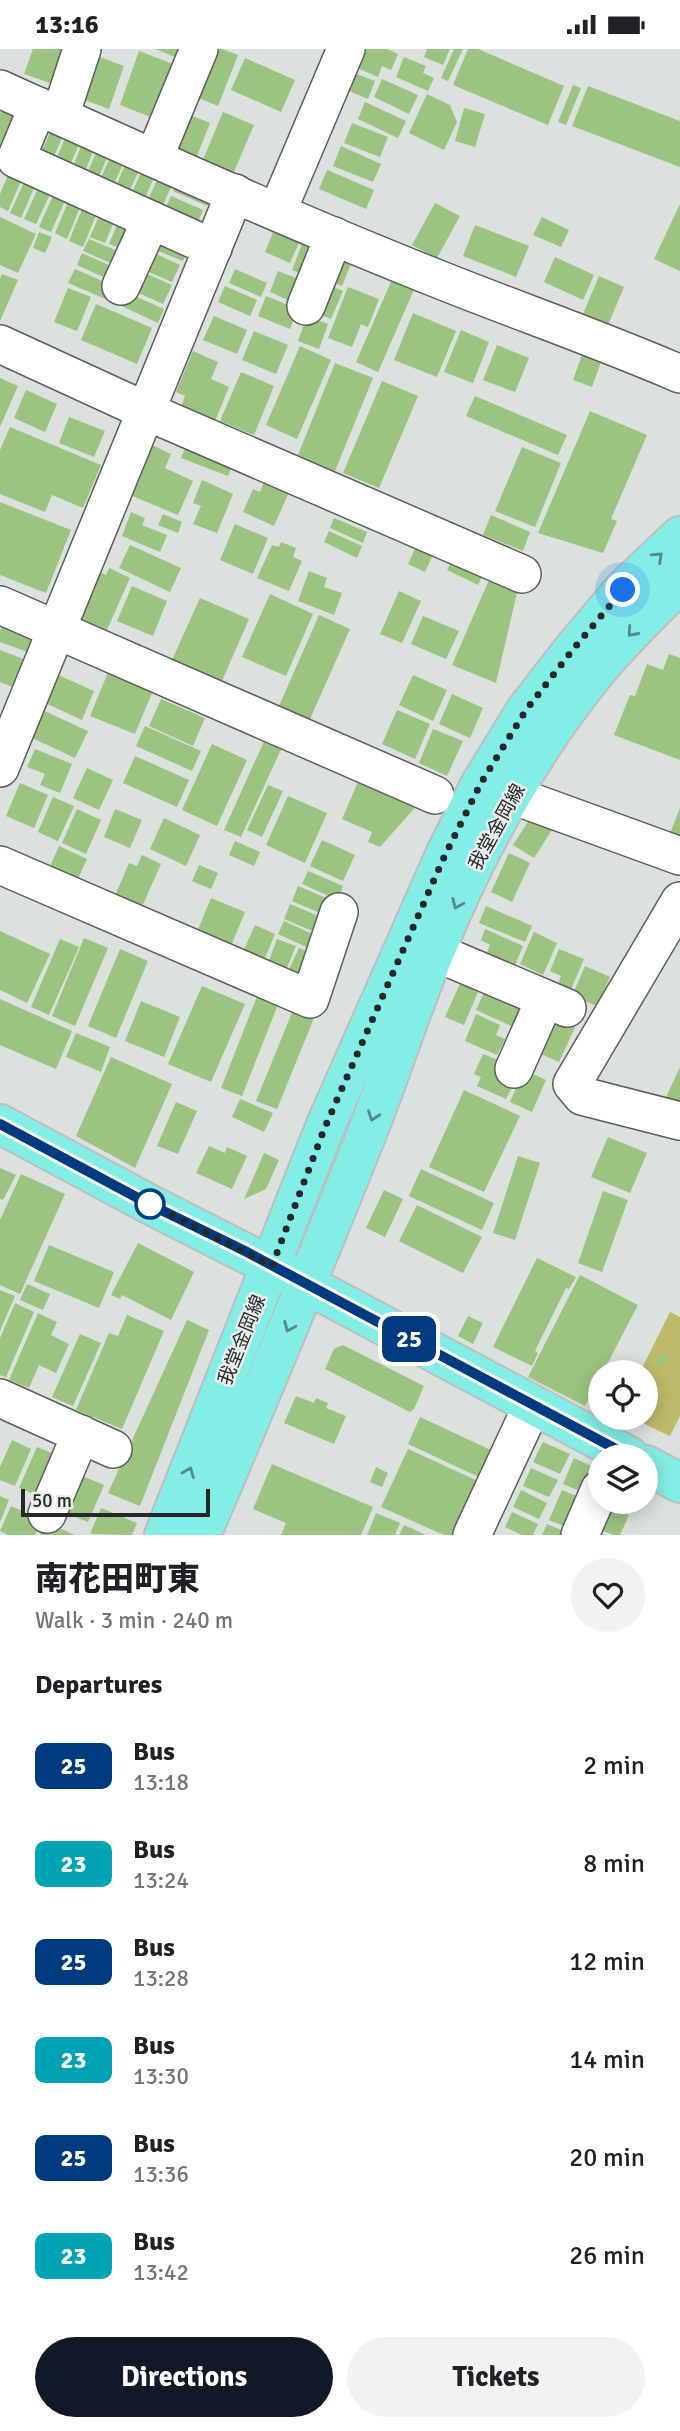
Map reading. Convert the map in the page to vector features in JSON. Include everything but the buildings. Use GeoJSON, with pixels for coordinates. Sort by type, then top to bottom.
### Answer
{"type":"FeatureCollection","features":[{"type":"Feature","properties":{"kind":"main road","name":"我堂金岡線"},"geometry":{"type":"LineString","coordinates":[[164,1535],[325,1127],[445,855],[481,783],[526,710],[575,647],[623,590],[680,536]]}},
{"type":"Feature","properties":{"kind":"main road","name":"我堂金岡線"},"geometry":{"type":"LineString","coordinates":[[201,1535],[363,1143],[435,952],[474,867],[512,795],[555,729],[598,670],[680,583]]}},
{"type":"Feature","properties":{"kind":"main road"},"geometry":{"type":"LineString","coordinates":[[0,1124],[306,1284],[603,1444]]}},
{"type":"Feature","properties":{"kind":"main road"},"geometry":{"type":"LineString","coordinates":[[658,1472],[680,1483]]}},
{"type":"Feature","properties":{"kind":"street"},"geometry":{"type":"LineString","coordinates":[[82,49],[49,111],[16,159],[212,248]]}},
{"type":"Feature","properties":{"kind":"street"},"geometry":{"type":"LineString","coordinates":[[154,158],[199,49]]}},
{"type":"Feature","properties":{"kind":"street"},"geometry":{"type":"LineString","coordinates":[[277,212],[346,49]]}},
{"type":"Feature","properties":{"kind":"street"},"geometry":{"type":"LineString","coordinates":[[0,89],[334,236],[433,277],[618,347],[680,374]]}},
{"type":"Feature","properties":{"kind":"street"},"geometry":{"type":"LineString","coordinates":[[0,768],[235,193]]}},
{"type":"Feature","properties":{"kind":"street"},"geometry":{"type":"LineString","coordinates":[[121,286],[151,220]]}},
{"type":"Feature","properties":{"kind":"street"},"geometry":{"type":"LineString","coordinates":[[306,306],[334,236]]}},
{"type":"Feature","properties":{"kind":"street"},"geometry":{"type":"LineString","coordinates":[[0,344],[146,411],[522,574]]}},
{"type":"Feature","properties":{"kind":"street"},"geometry":{"type":"LineString","coordinates":[[0,605],[435,795]]}},
{"type":"Feature","properties":{"kind":"street"},"geometry":{"type":"LineString","coordinates":[[512,795],[680,856]]}},
{"type":"Feature","properties":{"kind":"street"},"geometry":{"type":"LineString","coordinates":[[0,865],[310,999],[339,912]]}},
{"type":"Feature","properties":{"kind":"street"},"geometry":{"type":"LineString","coordinates":[[680,901],[572,1084],[582,1095],[680,1121]]}},
{"type":"Feature","properties":{"kind":"street"},"geometry":{"type":"LineString","coordinates":[[435,952],[556,1003],[514,1069]]}},
{"type":"Feature","properties":{"kind":"street"},"geometry":{"type":"LineString","coordinates":[[0,1398],[97,1442],[47,1514]]}},
{"type":"Feature","properties":{"kind":"street"},"geometry":{"type":"LineString","coordinates":[[472,1535],[532,1406]]}},
{"type":"Feature","properties":{"kind":"street"},"geometry":{"type":"LineString","coordinates":[[580,1535],[589,1514]]}},
{"type":"Feature","properties":{"kind":"shaded area"},"geometry":{"type":"Polygon","coordinates":[[[670,1312],[680,1317],[680,1416],[670,1436],[657,1430],[658,1360],[646,1360],[670,1312]]]}},
{"type":"Feature","properties":{"kind":"bus line","name":"25"},"geometry":{"type":"LineString","coordinates":[[0,1124],[149,1204],[245,1251],[606,1444]]}},
{"type":"Feature","properties":{"kind":"route"},"geometry":{"type":"LineString","coordinates":[[150,1204],[272,1266],[325,1127],[386,994],[445,855],[481,783],[526,710],[623,590]]}}]}
